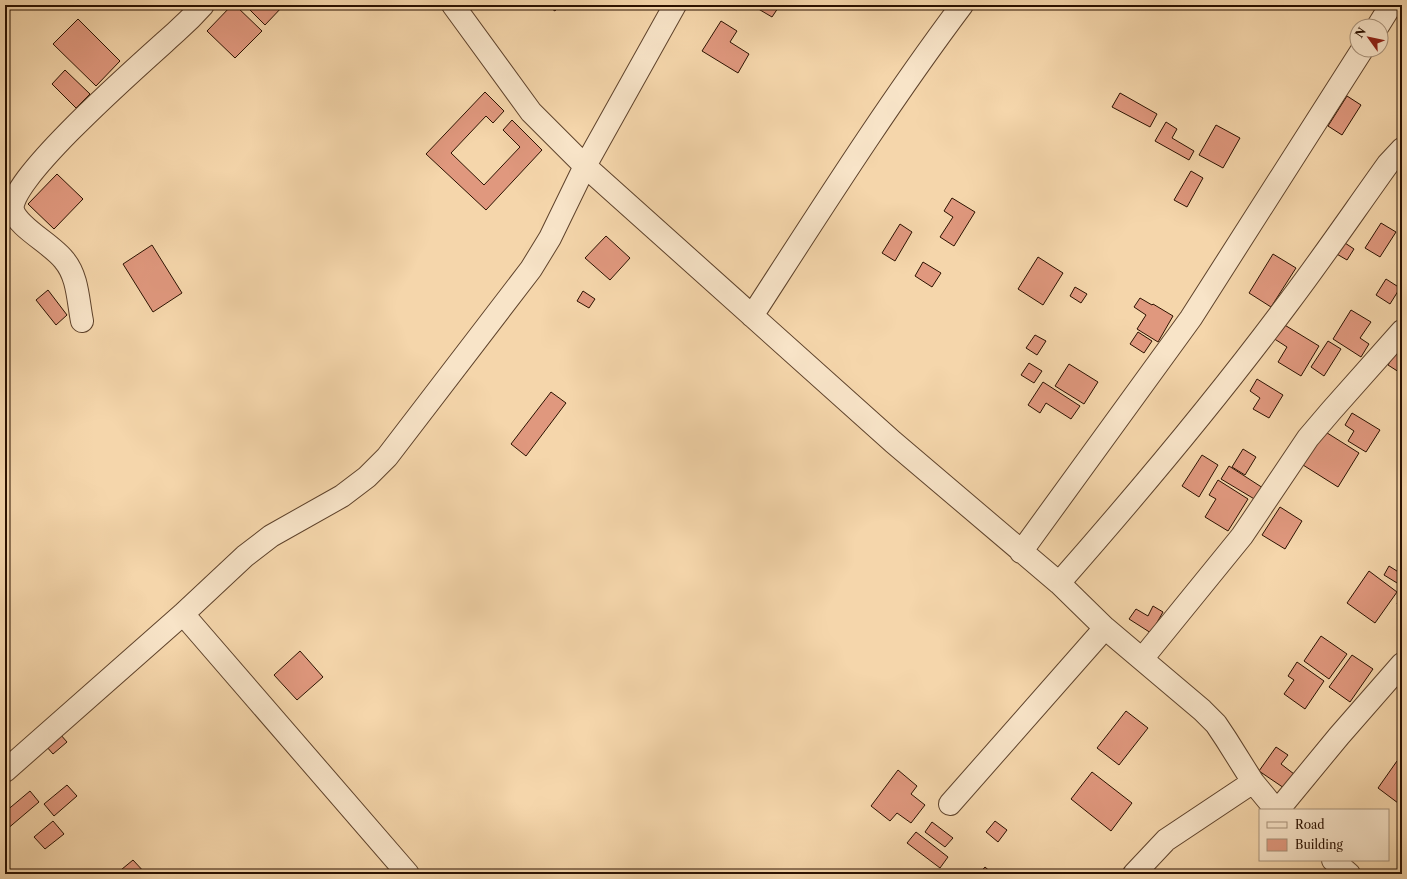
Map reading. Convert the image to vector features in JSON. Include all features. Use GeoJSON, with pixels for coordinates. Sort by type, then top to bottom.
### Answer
{"type":"FeatureCollection","features":[{"type":"Feature","properties":{"kind":"street"},"geometry":{"type":"LineString","coordinates":[[82,321],[74,277],[65,261],[51,246],[20,223],[14,215],[12,208],[14,198],[21,186],[37,166],[88,112],[179,30],[203,5]]}},
{"type":"Feature","properties":{"kind":"street"},"geometry":{"type":"LineString","coordinates":[[454,5],[531,112],[585,166],[893,442],[1059,583],[1105,628],[1202,710],[1216,724],[1252,782],[1276,809]]}},
{"type":"Feature","properties":{"kind":"street"},"geometry":{"type":"LineString","coordinates":[[5,771],[183,614],[246,556],[271,536],[342,496],[367,477],[387,457],[531,268],[550,238],[585,166],[675,5]]}},
{"type":"Feature","properties":{"kind":"street"},"geometry":{"type":"LineString","coordinates":[[752,316],[816,216],[917,66],[962,5]]}},
{"type":"Feature","properties":{"kind":"street"},"geometry":{"type":"LineString","coordinates":[[1383,18],[1391,5]]}},
{"type":"Feature","properties":{"kind":"street"},"geometry":{"type":"LineString","coordinates":[[1021,552],[1191,318],[1357,58]]}},
{"type":"Feature","properties":{"kind":"street"},"geometry":{"type":"LineString","coordinates":[[1059,583],[1117,517],[1193,425],[1288,303],[1388,164],[1402,149]]}},
{"type":"Feature","properties":{"kind":"street"},"geometry":{"type":"LineString","coordinates":[[1142,659],[1242,536],[1308,438],[1402,331]]}},
{"type":"Feature","properties":{"kind":"street"},"geometry":{"type":"LineString","coordinates":[[183,614],[399,871]]}},
{"type":"Feature","properties":{"kind":"street"},"geometry":{"type":"LineString","coordinates":[[950,804],[1105,628]]}},
{"type":"Feature","properties":{"kind":"street"},"geometry":{"type":"LineString","coordinates":[[1278,809],[1402,664]]}},
{"type":"Feature","properties":{"kind":"street"},"geometry":{"type":"LineString","coordinates":[[1134,874],[1166,840],[1252,782]]}},
{"type":"Feature","properties":{"kind":"street"},"geometry":{"type":"LineString","coordinates":[[1334,861],[1349,874]]}},
{"type":"Feature","properties":{"kind":"building"},"geometry":{"type":"Polygon","coordinates":[[[232,5],[235,5],[262,31],[235,58],[207,31],[232,5]]]}},
{"type":"Feature","properties":{"kind":"building"},"geometry":{"type":"Polygon","coordinates":[[[245,5],[284,5],[265,25],[245,5]]]}},
{"type":"Feature","properties":{"kind":"building"},"geometry":{"type":"Polygon","coordinates":[[[546,5],[559,5],[555,11],[546,5]]]}},
{"type":"Feature","properties":{"kind":"building"},"geometry":{"type":"Polygon","coordinates":[[[757,5],[780,5],[772,17],[755,7],[757,5]]]}},
{"type":"Feature","properties":{"kind":"building"},"geometry":{"type":"Polygon","coordinates":[[[78,19],[120,61],[96,86],[53,44],[78,19]]]}},
{"type":"Feature","properties":{"kind":"building"},"geometry":{"type":"Polygon","coordinates":[[[721,21],[737,31],[730,42],[749,54],[738,73],[702,51],[721,21]]]}},
{"type":"Feature","properties":{"kind":"building"},"geometry":{"type":"Polygon","coordinates":[[[65,70],[90,94],[76,108],[52,84],[65,70]]]}},
{"type":"Feature","properties":{"kind":"building"},"geometry":{"type":"Polygon","coordinates":[[[485,92],[504,111],[493,123],[486,116],[451,153],[484,185],[520,147],[503,130],[512,120],[542,150],[486,210],[426,154],[485,92]]]}},
{"type":"Feature","properties":{"kind":"building"},"geometry":{"type":"Polygon","coordinates":[[[1120,93],[1157,114],[1150,127],[1112,107],[1120,93]]]}},
{"type":"Feature","properties":{"kind":"building"},"geometry":{"type":"Polygon","coordinates":[[[1347,96],[1361,105],[1342,135],[1328,126],[1347,96]]]}},
{"type":"Feature","properties":{"kind":"building"},"geometry":{"type":"Polygon","coordinates":[[[1166,122],[1177,129],[1172,138],[1194,151],[1189,160],[1155,141],[1166,122]]]}},
{"type":"Feature","properties":{"kind":"building"},"geometry":{"type":"Polygon","coordinates":[[[1216,125],[1240,138],[1223,168],[1199,155],[1216,125]]]}},
{"type":"Feature","properties":{"kind":"building"},"geometry":{"type":"Polygon","coordinates":[[[1191,171],[1203,178],[1187,207],[1174,200],[1191,171]]]}},
{"type":"Feature","properties":{"kind":"building"},"geometry":{"type":"Polygon","coordinates":[[[57,174],[83,199],[54,229],[28,204],[57,174]]]}},
{"type":"Feature","properties":{"kind":"building"},"geometry":{"type":"Polygon","coordinates":[[[952,198],[975,212],[954,246],[940,237],[953,217],[944,211],[952,198]]]}},
{"type":"Feature","properties":{"kind":"building"},"geometry":{"type":"Polygon","coordinates":[[[1381,223],[1396,232],[1380,257],[1365,248],[1381,223]]]}},
{"type":"Feature","properties":{"kind":"building"},"geometry":{"type":"Polygon","coordinates":[[[900,224],[912,232],[895,261],[882,253],[900,224]]]}},
{"type":"Feature","properties":{"kind":"building"},"geometry":{"type":"Polygon","coordinates":[[[606,236],[630,258],[610,280],[585,258],[606,236]]]}},
{"type":"Feature","properties":{"kind":"building"},"geometry":{"type":"Polygon","coordinates":[[[1342,241],[1354,249],[1347,260],[1335,253],[1342,241]]]}},
{"type":"Feature","properties":{"kind":"building"},"geometry":{"type":"Polygon","coordinates":[[[152,245],[182,293],[153,312],[123,264],[152,245]]]}},
{"type":"Feature","properties":{"kind":"building"},"geometry":{"type":"Polygon","coordinates":[[[1273,254],[1296,268],[1271,307],[1249,293],[1273,254]]]}},
{"type":"Feature","properties":{"kind":"building"},"geometry":{"type":"Polygon","coordinates":[[[1038,257],[1063,273],[1043,305],[1018,289],[1038,257]]]}},
{"type":"Feature","properties":{"kind":"building"},"geometry":{"type":"Polygon","coordinates":[[[923,262],[941,273],[932,287],[915,276],[923,262]]]}},
{"type":"Feature","properties":{"kind":"building"},"geometry":{"type":"Polygon","coordinates":[[[1386,279],[1400,288],[1390,304],[1376,295],[1386,279]]]}},
{"type":"Feature","properties":{"kind":"building"},"geometry":{"type":"Polygon","coordinates":[[[1075,287],[1087,294],[1081,303],[1070,296],[1075,287]]]}},
{"type":"Feature","properties":{"kind":"building"},"geometry":{"type":"Polygon","coordinates":[[[48,290],[67,315],[56,325],[36,300],[48,290]]]}},
{"type":"Feature","properties":{"kind":"building"},"geometry":{"type":"Polygon","coordinates":[[[583,291],[595,299],[589,308],[577,301],[583,291]]]}},
{"type":"Feature","properties":{"kind":"building"},"geometry":{"type":"Polygon","coordinates":[[[1140,298],[1173,316],[1158,342],[1137,329],[1146,315],[1134,307],[1140,298]]]}},
{"type":"Feature","properties":{"kind":"building"},"geometry":{"type":"Polygon","coordinates":[[[1351,310],[1371,322],[1360,338],[1369,344],[1361,357],[1333,339],[1351,310]]]}},
{"type":"Feature","properties":{"kind":"building"},"geometry":{"type":"Polygon","coordinates":[[[1283,324],[1319,346],[1301,376],[1278,362],[1287,347],[1273,338],[1283,324]]]}},
{"type":"Feature","properties":{"kind":"building"},"geometry":{"type":"Polygon","coordinates":[[[1138,332],[1152,341],[1144,353],[1130,344],[1138,332]]]}},
{"type":"Feature","properties":{"kind":"building"},"geometry":{"type":"Polygon","coordinates":[[[1035,335],[1046,341],[1037,355],[1026,348],[1035,335]]]}},
{"type":"Feature","properties":{"kind":"building"},"geometry":{"type":"Polygon","coordinates":[[[1328,341],[1341,349],[1324,376],[1311,367],[1328,341]]]}},
{"type":"Feature","properties":{"kind":"building"},"geometry":{"type":"Polygon","coordinates":[[[1402,342],[1402,374],[1388,365],[1402,342]]]}},
{"type":"Feature","properties":{"kind":"building"},"geometry":{"type":"Polygon","coordinates":[[[1029,363],[1042,371],[1034,383],[1021,375],[1029,363]]]}},
{"type":"Feature","properties":{"kind":"building"},"geometry":{"type":"Polygon","coordinates":[[[1069,364],[1098,382],[1084,404],[1055,386],[1069,364]]]}},
{"type":"Feature","properties":{"kind":"building"},"geometry":{"type":"Polygon","coordinates":[[[1257,379],[1283,395],[1269,418],[1253,409],[1260,398],[1250,391],[1257,379]]]}},
{"type":"Feature","properties":{"kind":"building"},"geometry":{"type":"Polygon","coordinates":[[[1043,382],[1080,406],[1071,419],[1046,403],[1040,413],[1028,405],[1043,382]]]}},
{"type":"Feature","properties":{"kind":"building"},"geometry":{"type":"Polygon","coordinates":[[[551,392],[566,403],[526,456],[511,444],[551,392]]]}},
{"type":"Feature","properties":{"kind":"building"},"geometry":{"type":"Polygon","coordinates":[[[1352,413],[1380,430],[1366,452],[1348,441],[1354,431],[1345,425],[1352,413]]]}},
{"type":"Feature","properties":{"kind":"building"},"geometry":{"type":"Polygon","coordinates":[[[1324,431],[1359,453],[1338,487],[1303,465],[1324,431]]]}},
{"type":"Feature","properties":{"kind":"building"},"geometry":{"type":"Polygon","coordinates":[[[1243,449],[1256,457],[1245,475],[1232,467],[1243,449]]]}},
{"type":"Feature","properties":{"kind":"building"},"geometry":{"type":"Polygon","coordinates":[[[1202,455],[1218,465],[1199,497],[1182,486],[1202,455]]]}},
{"type":"Feature","properties":{"kind":"building"},"geometry":{"type":"Polygon","coordinates":[[[1229,466],[1263,488],[1256,500],[1221,479],[1229,466]]]}},
{"type":"Feature","properties":{"kind":"building"},"geometry":{"type":"Polygon","coordinates":[[[1218,480],[1248,499],[1228,531],[1205,517],[1216,499],[1209,495],[1218,480]]]}},
{"type":"Feature","properties":{"kind":"building"},"geometry":{"type":"Polygon","coordinates":[[[1280,507],[1302,521],[1285,549],[1262,535],[1280,507]]]}},
{"type":"Feature","properties":{"kind":"building"},"geometry":{"type":"Polygon","coordinates":[[[1389,566],[1400,573],[1402,570],[1402,586],[1384,575],[1389,566]]]}},
{"type":"Feature","properties":{"kind":"building"},"geometry":{"type":"Polygon","coordinates":[[[1369,571],[1397,592],[1375,623],[1347,603],[1369,571]]]}},
{"type":"Feature","properties":{"kind":"building"},"geometry":{"type":"Polygon","coordinates":[[[1402,595],[1402,607],[1397,604],[1402,595]]]}},
{"type":"Feature","properties":{"kind":"building"},"geometry":{"type":"Polygon","coordinates":[[[1153,606],[1163,612],[1151,633],[1129,619],[1136,609],[1148,616],[1153,606]]]}},
{"type":"Feature","properties":{"kind":"building"},"geometry":{"type":"Polygon","coordinates":[[[1321,636],[1347,654],[1329,679],[1304,661],[1321,636]]]}},
{"type":"Feature","properties":{"kind":"building"},"geometry":{"type":"Polygon","coordinates":[[[300,651],[323,677],[297,700],[274,675],[300,651]]]}},
{"type":"Feature","properties":{"kind":"building"},"geometry":{"type":"Polygon","coordinates":[[[1352,655],[1373,669],[1350,702],[1329,687],[1352,655]]]}},
{"type":"Feature","properties":{"kind":"building"},"geometry":{"type":"Polygon","coordinates":[[[1297,662],[1324,681],[1305,709],[1284,694],[1294,680],[1288,676],[1297,662]]]}},
{"type":"Feature","properties":{"kind":"building"},"geometry":{"type":"Polygon","coordinates":[[[1126,711],[1148,728],[1119,765],[1097,748],[1126,711]]]}},
{"type":"Feature","properties":{"kind":"building"},"geometry":{"type":"Polygon","coordinates":[[[60,734],[67,742],[53,754],[46,746],[60,734]]]}},
{"type":"Feature","properties":{"kind":"building"},"geometry":{"type":"Polygon","coordinates":[[[1276,747],[1288,755],[1281,764],[1294,774],[1284,788],[1259,771],[1276,747]]]}},
{"type":"Feature","properties":{"kind":"building"},"geometry":{"type":"Polygon","coordinates":[[[1397,761],[1402,765],[1402,806],[1378,788],[1397,761]]]}},
{"type":"Feature","properties":{"kind":"building"},"geometry":{"type":"Polygon","coordinates":[[[898,770],[917,786],[911,794],[925,805],[911,823],[897,813],[890,821],[871,806],[898,770]]]}},
{"type":"Feature","properties":{"kind":"building"},"geometry":{"type":"Polygon","coordinates":[[[1092,772],[1132,803],[1111,831],[1071,799],[1092,772]]]}},
{"type":"Feature","properties":{"kind":"building"},"geometry":{"type":"Polygon","coordinates":[[[67,785],[77,796],[54,816],[44,804],[67,785]]]}},
{"type":"Feature","properties":{"kind":"building"},"geometry":{"type":"Polygon","coordinates":[[[30,791],[39,802],[6,830],[5,812],[30,791]]]}},
{"type":"Feature","properties":{"kind":"building"},"geometry":{"type":"Polygon","coordinates":[[[53,821],[64,834],[45,849],[34,837],[53,821]]]}},
{"type":"Feature","properties":{"kind":"building"},"geometry":{"type":"Polygon","coordinates":[[[995,821],[1007,830],[998,842],[986,832],[995,821]]]}},
{"type":"Feature","properties":{"kind":"building"},"geometry":{"type":"Polygon","coordinates":[[[932,822],[953,838],[945,847],[925,832],[932,822]]]}},
{"type":"Feature","properties":{"kind":"building"},"geometry":{"type":"Polygon","coordinates":[[[916,832],[948,857],[940,868],[907,843],[916,832]]]}},
{"type":"Feature","properties":{"kind":"building"},"geometry":{"type":"Polygon","coordinates":[[[133,860],[146,874],[116,874],[133,860]]]}},
{"type":"Feature","properties":{"kind":"building"},"geometry":{"type":"Polygon","coordinates":[[[985,867],[993,874],[979,874],[985,867]]]}}]}
